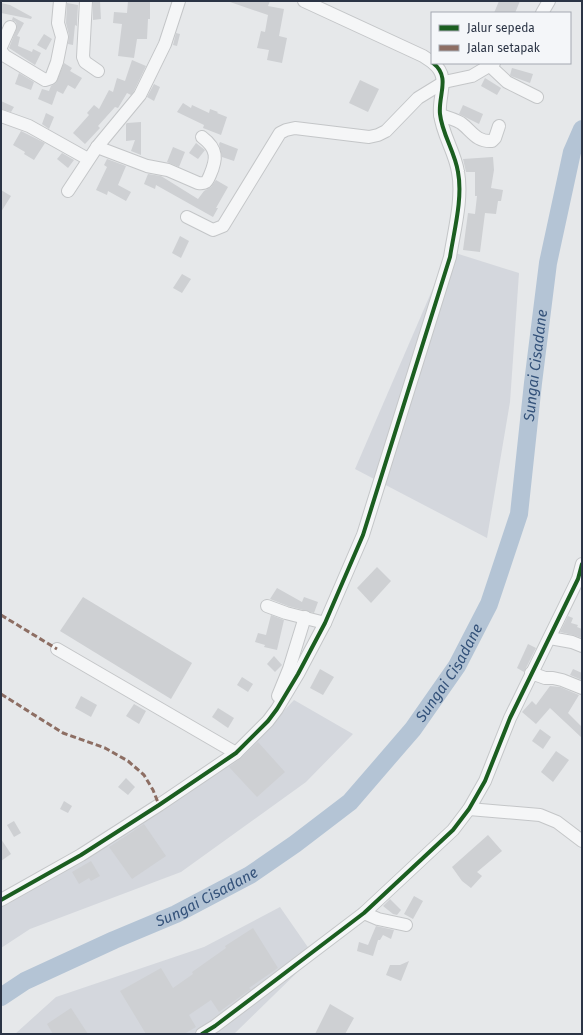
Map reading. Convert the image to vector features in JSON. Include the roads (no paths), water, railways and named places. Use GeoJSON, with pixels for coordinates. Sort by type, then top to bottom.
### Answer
{"type":"FeatureCollection","features":[{"type":"Feature","properties":{"kind":"street"},"geometry":{"type":"LineString","coordinates":[[1,51],[6,56],[45,80],[51,78],[57,62],[62,37],[58,23],[60,1]]}},
{"type":"Feature","properties":{"kind":"street"},"geometry":{"type":"LineString","coordinates":[[86,1],[83,57],[85,62],[98,71]]}},
{"type":"Feature","properties":{"kind":"street"},"geometry":{"type":"LineString","coordinates":[[68,191],[97,147],[140,95],[165,44],[179,1]]}},
{"type":"Feature","properties":{"kind":"street"},"geometry":{"type":"LineString","coordinates":[[304,1],[423,56],[431,62]]}},
{"type":"Feature","properties":{"kind":"street"},"geometry":{"type":"LineString","coordinates":[[543,12],[549,1]]}},
{"type":"Feature","properties":{"kind":"street"},"geometry":{"type":"LineString","coordinates":[[1,47],[10,27]]}},
{"type":"Feature","properties":{"kind":"street"},"geometry":{"type":"LineString","coordinates":[[1,900],[81,854],[159,805],[236,752],[268,721],[298,674],[325,623],[363,535],[450,257],[457,220],[459,173],[440,115],[439,101],[444,82],[440,71],[433,64]]}},
{"type":"Feature","properties":{"kind":"street"},"geometry":{"type":"LineString","coordinates":[[187,217],[213,230],[223,226],[280,133],[286,130],[295,128],[369,137],[378,135],[393,125],[418,98],[444,82],[472,76],[492,65],[507,82],[537,97]]}},
{"type":"Feature","properties":{"kind":"street"},"geometry":{"type":"LineString","coordinates":[[440,115],[461,123],[474,136],[488,142],[492,142],[495,138],[499,126]]}},
{"type":"Feature","properties":{"kind":"street"},"geometry":{"type":"LineString","coordinates":[[1,116],[28,126],[88,159]]}},
{"type":"Feature","properties":{"kind":"street"},"geometry":{"type":"LineString","coordinates":[[97,147],[147,166],[168,170],[198,184],[203,184],[207,181],[216,159],[211,144],[202,137]]}},
{"type":"Feature","properties":{"kind":"street"},"geometry":{"type":"LineString","coordinates":[[202,1034],[222,1021],[364,913],[453,830],[469,809],[486,781],[510,718],[578,579],[582,564]]}},
{"type":"Feature","properties":{"kind":"street"},"geometry":{"type":"LineString","coordinates":[[267,606],[325,623]]}},
{"type":"Feature","properties":{"kind":"street"},"geometry":{"type":"LineString","coordinates":[[268,721],[289,668],[305,617]]}},
{"type":"Feature","properties":{"kind":"street"},"geometry":{"type":"LineString","coordinates":[[550,638],[572,642],[582,646]]}},
{"type":"Feature","properties":{"kind":"street"},"geometry":{"type":"LineString","coordinates":[[57,649],[236,752]]}},
{"type":"Feature","properties":{"kind":"street"},"geometry":{"type":"LineString","coordinates":[[531,673],[545,678],[562,680],[582,688]]}},
{"type":"Feature","properties":{"kind":"street"},"geometry":{"type":"LineString","coordinates":[[469,809],[540,815],[557,822],[582,841]]}},
{"type":"Feature","properties":{"kind":"street"},"geometry":{"type":"LineString","coordinates":[[364,913],[378,919],[406,925]]}},
{"type":"Feature","properties":{"kind":"waterway","name":"Sungai Cisadane"},"geometry":{"type":"LineString","coordinates":[[1,997],[25,981],[114,940],[176,914],[250,875],[295,844],[350,802],[413,729],[457,666],[489,604],[519,514],[548,263],[572,152],[582,129]]}}]}
